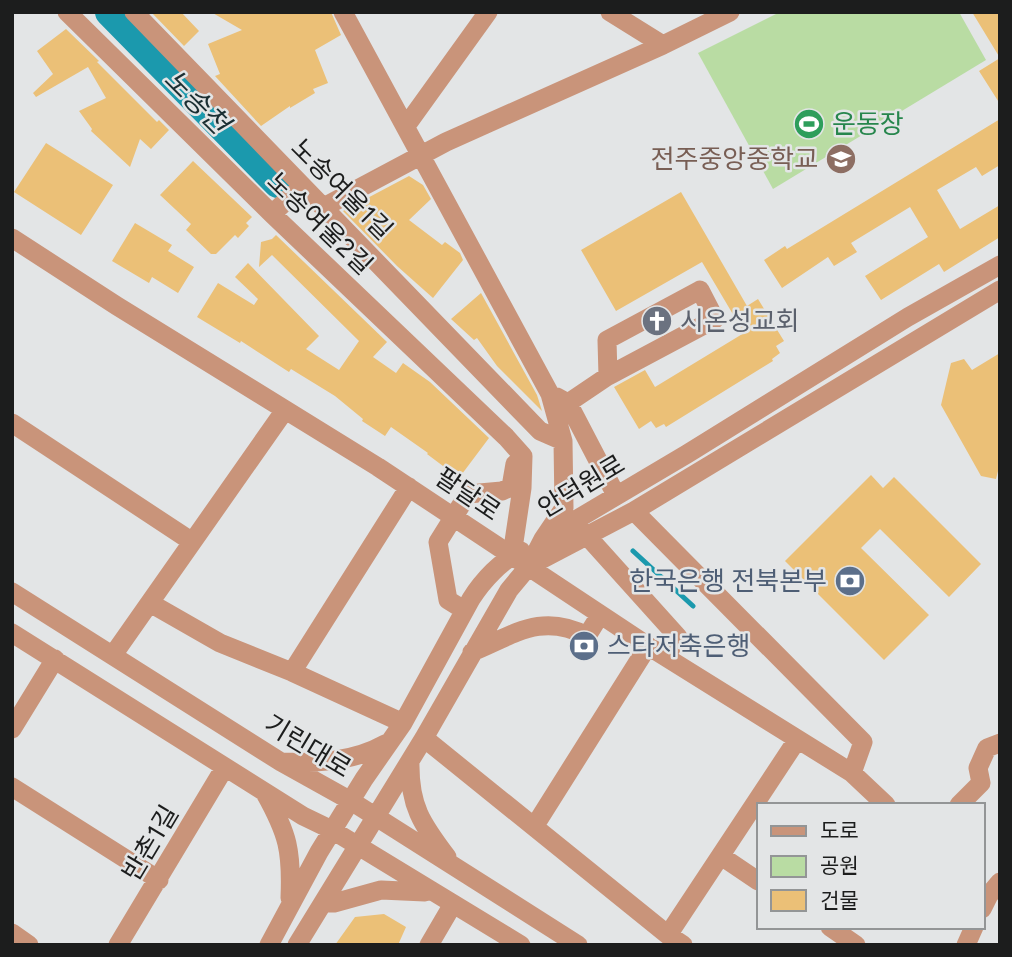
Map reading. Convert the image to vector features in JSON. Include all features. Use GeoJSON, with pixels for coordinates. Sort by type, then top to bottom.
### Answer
{"type":"FeatureCollection","features":[{"type":"Feature","properties":{"kind":"street","name":"노송여울2길"},"geometry":{"type":"LineString","coordinates":[[66,12],[271,214],[506,437],[523,456],[523,462]]}},
{"type":"Feature","properties":{"kind":"street","name":"노송여울1길"},"geometry":{"type":"LineString","coordinates":[[134,12],[540,431],[563,441]]}},
{"type":"Feature","properties":{"kind":"street"},"geometry":{"type":"LineString","coordinates":[[344,12],[550,394],[563,441],[575,522],[678,637],[666,656]]}},
{"type":"Feature","properties":{"kind":"street"},"geometry":{"type":"LineString","coordinates":[[407,127],[488,12]]}},
{"type":"Feature","properties":{"kind":"street"},"geometry":{"type":"LineString","coordinates":[[610,12],[663,45]]}},
{"type":"Feature","properties":{"kind":"street"},"geometry":{"type":"LineString","coordinates":[[324,208],[421,154],[730,12]]}},
{"type":"Feature","properties":{"kind":"street"},"geometry":{"type":"LineString","coordinates":[[271,214],[302,186]]}},
{"type":"Feature","properties":{"kind":"street","name":"팔달로"},"geometry":{"type":"LineString","coordinates":[[12,238],[409,487],[600,615],[852,774],[884,803]]}},
{"type":"Feature","properties":{"kind":"street","name":"안덕원로"},"geometry":{"type":"LineString","coordinates":[[269,945],[332,830],[403,723],[464,610],[480,585],[512,555],[575,522],[908,317],[1000,265]]}},
{"type":"Feature","properties":{"kind":"street"},"geometry":{"type":"LineString","coordinates":[[568,403],[608,376],[715,319],[700,290],[607,341],[608,376]]}},
{"type":"Feature","properties":{"kind":"street","name":"안덕원로"},"geometry":{"type":"LineString","coordinates":[[529,566],[575,522],[635,511],[1000,290]]}},
{"type":"Feature","properties":{"kind":"street"},"geometry":{"type":"LineString","coordinates":[[550,394],[568,403],[616,495]]}},
{"type":"Feature","properties":{"kind":"street"},"geometry":{"type":"LineString","coordinates":[[506,437],[515,435],[522,428],[513,403]]}},
{"type":"Feature","properties":{"kind":"street"},"geometry":{"type":"LineString","coordinates":[[113,656],[162,582],[285,410]]}},
{"type":"Feature","properties":{"kind":"street"},"geometry":{"type":"LineString","coordinates":[[12,423],[191,541]]}},
{"type":"Feature","properties":{"kind":"street"},"geometry":{"type":"LineString","coordinates":[[464,610],[447,600],[438,542],[468,494],[502,491],[511,487],[515,464],[523,462],[523,488],[512,555]]}},
{"type":"Feature","properties":{"kind":"street"},"geometry":{"type":"LineString","coordinates":[[292,672],[409,487]]}},
{"type":"Feature","properties":{"kind":"street"},"geometry":{"type":"LineString","coordinates":[[635,511],[863,743],[852,774]]}},
{"type":"Feature","properties":{"kind":"street"},"geometry":{"type":"LineString","coordinates":[[297,945],[424,738],[509,590],[529,566],[543,539]]}},
{"type":"Feature","properties":{"kind":"street","name":"기린대로"},"geometry":{"type":"LineString","coordinates":[[12,592],[578,945]]}},
{"type":"Feature","properties":{"kind":"street"},"geometry":{"type":"LineString","coordinates":[[150,603],[220,643],[292,672],[403,723]]}},
{"type":"Feature","properties":{"kind":"street"},"geometry":{"type":"LineString","coordinates":[[472,652],[525,627],[552,625],[587,636],[600,615]]}},
{"type":"Feature","properties":{"kind":"street"},"geometry":{"type":"LineString","coordinates":[[12,633],[303,817],[332,830],[521,945]]}},
{"type":"Feature","properties":{"kind":"street"},"geometry":{"type":"LineString","coordinates":[[534,827],[648,646]]}},
{"type":"Feature","properties":{"kind":"street"},"geometry":{"type":"LineString","coordinates":[[12,729],[55,659]]}},
{"type":"Feature","properties":{"kind":"street"},"geometry":{"type":"LineString","coordinates":[[424,738],[675,940],[721,856],[797,740]]}},
{"type":"Feature","properties":{"kind":"street"},"geometry":{"type":"LineString","coordinates":[[281,762],[317,763],[368,754],[389,741]]}},
{"type":"Feature","properties":{"kind":"street"},"geometry":{"type":"LineString","coordinates":[[961,803],[981,783],[978,768],[987,748],[1000,743]]}},
{"type":"Feature","properties":{"kind":"street"},"geometry":{"type":"LineString","coordinates":[[410,761],[410,780],[422,824],[454,867]]}},
{"type":"Feature","properties":{"kind":"street","name":"반촌1길"},"geometry":{"type":"LineString","coordinates":[[118,945],[225,767]]}},
{"type":"Feature","properties":{"kind":"street"},"geometry":{"type":"LineString","coordinates":[[12,787],[159,880]]}},
{"type":"Feature","properties":{"kind":"street"},"geometry":{"type":"LineString","coordinates":[[265,792],[288,845],[291,859],[290,903]]}},
{"type":"Feature","properties":{"kind":"street"},"geometry":{"type":"LineString","coordinates":[[721,856],[757,880]]}},
{"type":"Feature","properties":{"kind":"street"},"geometry":{"type":"LineString","coordinates":[[323,902],[334,903],[392,889],[434,893]]}},
{"type":"Feature","properties":{"kind":"street"},"geometry":{"type":"LineString","coordinates":[[429,945],[453,904]]}},
{"type":"Feature","properties":{"kind":"street"},"geometry":{"type":"LineString","coordinates":[[833,929],[856,945]]}},
{"type":"Feature","properties":{"kind":"street"},"geometry":{"type":"LineString","coordinates":[[966,945],[973,929]]}},
{"type":"Feature","properties":{"kind":"street"},"geometry":{"type":"LineString","coordinates":[[12,933],[29,945]]}},
{"type":"Feature","properties":{"kind":"green space","name":"운동장"},"geometry":{"type":"Polygon","coordinates":[[[780,12],[959,12],[986,60],[773,189],[698,53],[780,12]]]}},
{"type":"Feature","properties":{"kind":"building"},"geometry":{"type":"Polygon","coordinates":[[[151,12],[181,12],[199,31],[184,46],[151,12]]]}},
{"type":"Feature","properties":{"kind":"building"},"geometry":{"type":"Polygon","coordinates":[[[211,12],[331,12],[341,35],[315,50],[328,83],[313,89],[315,93],[261,126],[215,76],[220,74],[208,44],[242,30],[211,12]]]}},
{"type":"Feature","properties":{"kind":"building"},"geometry":{"type":"Polygon","coordinates":[[[972,12],[1000,12],[1000,58],[972,12]]]}},
{"type":"Feature","properties":{"kind":"building"},"geometry":{"type":"Polygon","coordinates":[[[66,29],[157,122],[159,120],[169,130],[151,149],[140,139],[130,167],[91,131],[79,111],[106,98],[88,67],[36,97],[33,93],[53,74],[37,51],[66,29]]]}},
{"type":"Feature","properties":{"kind":"building"},"geometry":{"type":"Polygon","coordinates":[[[1000,58],[1000,104],[979,71],[1000,58]]]}},
{"type":"Feature","properties":{"kind":"building"},"geometry":{"type":"Polygon","coordinates":[[[1000,119],[1000,165],[982,176],[976,167],[937,190],[960,229],[1000,205],[1000,237],[944,272],[939,264],[881,300],[865,276],[928,237],[910,207],[851,243],[857,252],[834,266],[828,257],[782,288],[764,260],[785,246],[787,249],[1000,119]]]}},
{"type":"Feature","properties":{"kind":"building"},"geometry":{"type":"Polygon","coordinates":[[[46,143],[113,185],[81,235],[14,192],[46,143]]]}},
{"type":"Feature","properties":{"kind":"building"},"geometry":{"type":"Polygon","coordinates":[[[193,161],[252,217],[246,223],[249,226],[238,238],[235,235],[216,254],[211,254],[186,230],[191,224],[160,195],[193,161]]]}},
{"type":"Feature","properties":{"kind":"building"},"geometry":{"type":"Polygon","coordinates":[[[409,176],[423,185],[431,199],[409,220],[442,245],[445,242],[460,253],[463,260],[433,298],[343,211],[409,176]]]}},
{"type":"Feature","properties":{"kind":"building"},"geometry":{"type":"Polygon","coordinates":[[[681,192],[747,306],[758,299],[784,341],[776,346],[780,353],[773,361],[666,427],[664,424],[656,428],[651,421],[639,429],[614,387],[645,370],[655,387],[744,333],[702,262],[616,311],[581,250],[681,192]]]}},
{"type":"Feature","properties":{"kind":"building"},"geometry":{"type":"Polygon","coordinates":[[[135,223],[172,245],[168,251],[194,267],[178,293],[152,277],[149,283],[112,261],[135,223]]]}},
{"type":"Feature","properties":{"kind":"building"},"geometry":{"type":"Polygon","coordinates":[[[276,235],[387,342],[373,357],[396,373],[403,363],[430,382],[489,438],[459,478],[391,427],[385,436],[362,421],[363,419],[335,396],[197,317],[218,283],[254,305],[258,299],[235,277],[248,263],[319,336],[306,349],[339,370],[359,341],[272,255],[259,267],[261,242],[276,235]]]}},
{"type":"Feature","properties":{"kind":"building"},"geometry":{"type":"Polygon","coordinates":[[[481,293],[537,395],[542,411],[497,366],[477,338],[474,340],[451,319],[481,293]]]}},
{"type":"Feature","properties":{"kind":"building"},"geometry":{"type":"Polygon","coordinates":[[[1000,353],[1000,463],[996,479],[981,476],[941,405],[951,363],[964,359],[972,370],[1000,353]]]}},
{"type":"Feature","properties":{"kind":"building","name":"한국은행 전북본부"},"geometry":{"type":"Polygon","coordinates":[[[871,475],[883,488],[894,477],[981,564],[949,597],[880,529],[861,548],[929,615],[884,660],[785,561],[871,475]]]}},
{"type":"Feature","properties":{"kind":"building"},"geometry":{"type":"Polygon","coordinates":[[[384,914],[406,927],[398,945],[335,945],[355,917],[384,914]]]}},
{"type":"Feature","properties":{"kind":"waterway","name":"노송천"},"geometry":{"type":"LineString","coordinates":[[110,12],[278,183]]}},
{"type":"Feature","properties":{"kind":"waterway","name":"노송천"},"geometry":{"type":"LineString","coordinates":[[278,183],[284,189]]}},
{"type":"Feature","properties":{"kind":"waterway","name":"노송천"},"geometry":{"type":"LineString","coordinates":[[633,551],[693,606]]}},
{"type":"Feature","properties":{"kind":"place","name":"운동장"},"geometry":{"type":"Point","coordinates":[809,124]}},
{"type":"Feature","properties":{"kind":"place","name":"전주중앙중학교"},"geometry":{"type":"Point","coordinates":[841,159]}},
{"type":"Feature","properties":{"kind":"place","name":"시온성교회"},"geometry":{"type":"Point","coordinates":[657,321]}},
{"type":"Feature","properties":{"kind":"place","name":"한국은행 전북본부"},"geometry":{"type":"Point","coordinates":[850,581]}},
{"type":"Feature","properties":{"kind":"place","name":"스타저축은행"},"geometry":{"type":"Point","coordinates":[584,646]}}]}
